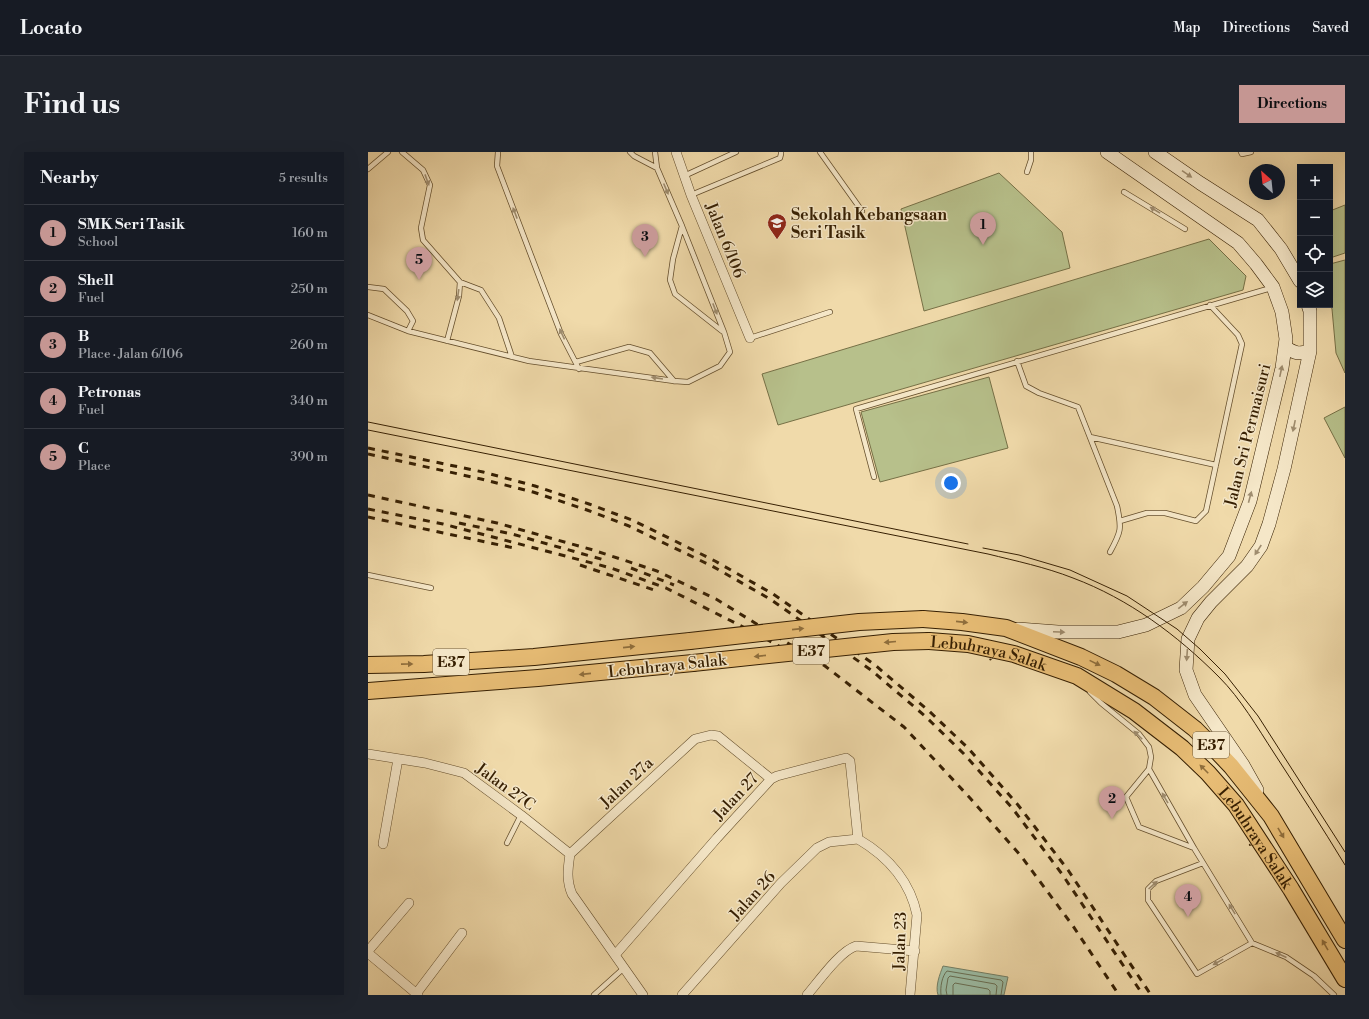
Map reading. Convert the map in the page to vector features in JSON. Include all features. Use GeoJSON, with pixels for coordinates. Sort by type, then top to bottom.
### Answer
{"type":"FeatureCollection","features":[{"type":"Feature","properties":{"kind":"highway","name":"Lebuhraya Salak"},"geometry":{"type":"LineString","coordinates":[[368,665],[424,664],[534,657],[859,622],[923,619],[962,622],[1006,628],[1081,657],[1116,674],[1154,697],[1195,729],[1231,766],[1272,816],[1345,940]]}},
{"type":"Feature","properties":{"kind":"highway","name":"Lebuhraya Salak"},"geometry":{"type":"LineString","coordinates":[[368,691],[538,678],[893,642],[929,641],[968,644],[1014,654],[1077,676],[1134,711],[1182,748],[1208,773],[1236,805],[1264,847],[1345,979]]}},
{"type":"Feature","properties":{"kind":"main road","name":"Jalan Sri Permaisuri"},"geometry":{"type":"LineString","coordinates":[[1006,628],[1058,632],[1118,632],[1146,625],[1181,608],[1203,588],[1229,556],[1250,501],[1282,368],[1286,339],[1282,312],[1273,287],[1256,264],[1238,243],[1107,152]]}},
{"type":"Feature","properties":{"kind":"main road"},"geometry":{"type":"LineString","coordinates":[[1154,152],[1258,220],[1282,249],[1297,276]]}},
{"type":"Feature","properties":{"kind":"main road"},"geometry":{"type":"LineString","coordinates":[[1272,816],[1243,765],[1195,695],[1186,670],[1188,639],[1198,618],[1211,602],[1247,566],[1261,546],[1269,524],[1284,470],[1310,351],[1309,308]]}},
{"type":"Feature","properties":{"kind":"main road"},"geometry":{"type":"LineString","coordinates":[[1285,347],[1294,353],[1300,354],[1310,351]]}},
{"type":"Feature","properties":{"kind":"street","name":"Jalan 6/106"},"geometry":{"type":"LineString","coordinates":[[676,152],[691,195],[750,338]]}},
{"type":"Feature","properties":{"kind":"street","name":"Jalan 27a"},"geometry":{"type":"LineString","coordinates":[[570,854],[695,739],[711,735],[718,736],[771,779]]}},
{"type":"Feature","properties":{"kind":"street","name":"Jalan 27C"},"geometry":{"type":"LineString","coordinates":[[368,754],[425,763],[464,773],[521,815],[570,854]]}},
{"type":"Feature","properties":{"kind":"street","name":"Jalan 27"},"geometry":{"type":"LineString","coordinates":[[615,955],[717,838],[771,779],[777,776],[846,758],[852,766],[858,838]]}},
{"type":"Feature","properties":{"kind":"street"},"geometry":{"type":"LineString","coordinates":[[383,844],[398,759]]}},
{"type":"Feature","properties":{"kind":"street","name":"Jalan 23"},"geometry":{"type":"LineString","coordinates":[[858,838],[888,861],[902,879],[912,897],[917,915],[910,995]]}},
{"type":"Feature","properties":{"kind":"street","name":"Jalan 26"},"geometry":{"type":"LineString","coordinates":[[682,995],[782,883],[818,848],[829,842],[858,838]]}},
{"type":"Feature","properties":{"kind":"street"},"geometry":{"type":"LineString","coordinates":[[570,854],[568,885],[572,894],[643,995]]}},
{"type":"Feature","properties":{"kind":"street"},"geometry":{"type":"LineString","coordinates":[[368,965],[370,954],[409,903]]}},
{"type":"Feature","properties":{"kind":"street"},"geometry":{"type":"LineString","coordinates":[[370,954],[417,994],[462,932]]}},
{"type":"Feature","properties":{"kind":"street"},"geometry":{"type":"LineString","coordinates":[[807,995],[838,958],[851,948],[856,946],[915,951]]}},
{"type":"Feature","properties":{"kind":"lane"},"geometry":{"type":"LineString","coordinates":[[402,152],[423,170],[430,185],[421,228],[423,240],[460,282],[481,290],[499,318],[512,357]]}},
{"type":"Feature","properties":{"kind":"lane"},"geometry":{"type":"LineString","coordinates":[[498,152],[497,166],[561,334],[576,362],[578,369]]}},
{"type":"Feature","properties":{"kind":"lane"},"geometry":{"type":"LineString","coordinates":[[630,152],[634,156],[657,168]]}},
{"type":"Feature","properties":{"kind":"lane"},"geometry":{"type":"LineString","coordinates":[[368,315],[408,331],[529,361],[578,369],[688,382],[720,366],[730,352],[724,332],[682,226],[657,168],[655,152]]}},
{"type":"Feature","properties":{"kind":"lane"},"geometry":{"type":"LineString","coordinates":[[684,176],[736,152]]}},
{"type":"Feature","properties":{"kind":"lane"},"geometry":{"type":"LineString","coordinates":[[691,195],[780,158],[781,152]]}},
{"type":"Feature","properties":{"kind":"lane"},"geometry":{"type":"LineString","coordinates":[[820,152],[862,211]]}},
{"type":"Feature","properties":{"kind":"lane"},"geometry":{"type":"LineString","coordinates":[[1027,172],[1031,160],[1031,152]]}},
{"type":"Feature","properties":{"kind":"lane"},"geometry":{"type":"LineString","coordinates":[[1241,152],[1242,154],[1250,152]]}},
{"type":"Feature","properties":{"kind":"lane"},"geometry":{"type":"LineString","coordinates":[[368,169],[385,153]]}},
{"type":"Feature","properties":{"kind":"lane"},"geometry":{"type":"LineString","coordinates":[[1124,192],[1185,229]]}},
{"type":"Feature","properties":{"kind":"lane"},"geometry":{"type":"LineString","coordinates":[[682,226],[673,259],[670,280],[675,294],[724,332]]}},
{"type":"Feature","properties":{"kind":"lane"},"geometry":{"type":"LineString","coordinates":[[447,341],[459,296],[460,282]]}},
{"type":"Feature","properties":{"kind":"lane"},"geometry":{"type":"LineString","coordinates":[[368,287],[384,289],[407,311],[413,321],[408,331]]}},
{"type":"Feature","properties":{"kind":"lane"},"geometry":{"type":"LineString","coordinates":[[874,477],[856,409],[1273,287]]}},
{"type":"Feature","properties":{"kind":"lane"},"geometry":{"type":"LineString","coordinates":[[1120,520],[1147,513],[1165,513],[1196,521],[1206,511],[1242,344],[1238,335],[1210,305]]}},
{"type":"Feature","properties":{"kind":"lane"},"geometry":{"type":"LineString","coordinates":[[750,338],[830,312]]}},
{"type":"Feature","properties":{"kind":"lane"},"geometry":{"type":"LineString","coordinates":[[576,362],[629,347],[650,353],[674,381]]}},
{"type":"Feature","properties":{"kind":"lane"},"geometry":{"type":"LineString","coordinates":[[1017,361],[1026,386],[1039,393],[1078,407],[1117,506],[1120,520],[1120,534],[1110,552]]}},
{"type":"Feature","properties":{"kind":"lane"},"geometry":{"type":"LineString","coordinates":[[1090,437],[1216,465]]}},
{"type":"Feature","properties":{"kind":"lane"},"geometry":{"type":"LineString","coordinates":[[368,575],[431,588]]}},
{"type":"Feature","properties":{"kind":"lane"},"geometry":{"type":"LineString","coordinates":[[1077,676],[1100,703],[1139,734],[1149,747],[1151,757],[1149,769],[1126,797],[1139,827],[1194,848]]}},
{"type":"Feature","properties":{"kind":"lane"},"geometry":{"type":"LineString","coordinates":[[1149,769],[1194,848],[1252,943],[1286,957],[1314,976],[1334,995]]}},
{"type":"Feature","properties":{"kind":"lane"},"geometry":{"type":"LineString","coordinates":[[506,843],[521,815]]}},
{"type":"Feature","properties":{"kind":"lane"},"geometry":{"type":"LineString","coordinates":[[1203,863],[1156,881],[1148,889],[1148,900],[1197,974],[1252,943]]}},
{"type":"Feature","properties":{"kind":"lane"},"geometry":{"type":"LineString","coordinates":[[594,995],[624,968]]}},
{"type":"Feature","properties":{"kind":"shaded area"},"geometry":{"type":"Polygon","coordinates":[[[999,173],[1062,232],[1070,268],[924,311],[901,209],[999,173]]]}},
{"type":"Feature","properties":{"kind":"shaded area"},"geometry":{"type":"Polygon","coordinates":[[[1345,205],[1345,253],[1333,257],[1333,236],[1333,210],[1345,205]]]}},
{"type":"Feature","properties":{"kind":"shaded area"},"geometry":{"type":"Polygon","coordinates":[[[1209,239],[1246,276],[1243,290],[778,425],[762,374],[1209,239]]]}},
{"type":"Feature","properties":{"kind":"shaded area"},"geometry":{"type":"Polygon","coordinates":[[[1345,260],[1345,373],[1336,353],[1332,308],[1333,308],[1333,263],[1345,260]]]}},
{"type":"Feature","properties":{"kind":"shaded area"},"geometry":{"type":"Polygon","coordinates":[[[989,377],[1008,448],[880,482],[861,412],[989,377]]]}},
{"type":"Feature","properties":{"kind":"shaded area"},"geometry":{"type":"Polygon","coordinates":[[[1345,407],[1345,458],[1324,418],[1345,407]]]}},
{"type":"Feature","properties":{"kind":"water"},"geometry":{"type":"Polygon","coordinates":[[[943,966],[1008,977],[1004,995],[938,995],[937,984],[943,966]]]}},
{"type":"Feature","properties":{"kind":"tram line"},"geometry":{"type":"LineString","coordinates":[[368,422],[968,544]]}},
{"type":"Feature","properties":{"kind":"tram line"},"geometry":{"type":"LineString","coordinates":[[368,430],[988,554],[1030,564],[1073,578],[1094,587],[1133,607],[1169,633],[1219,677],[1242,704],[1255,723],[1345,865]]}},
{"type":"Feature","properties":{"kind":"tram line"},"geometry":{"type":"LineString","coordinates":[[983,548],[1019,555],[1070,570],[1127,596],[1177,629],[1225,674],[1258,716],[1345,852]]}},
{"type":"Feature","properties":{"kind":"railway"},"geometry":{"type":"LineString","coordinates":[[368,448],[483,472],[535,486],[632,520],[715,561],[773,594],[875,665],[929,711],[969,749],[1018,805],[1068,870],[1151,995]]}},
{"type":"Feature","properties":{"kind":"railway"},"geometry":{"type":"LineString","coordinates":[[368,454],[533,492],[587,510],[629,526],[712,566],[770,599],[871,670],[925,716],[964,754],[1013,809],[1062,874],[1143,995]]}},
{"type":"Feature","properties":{"kind":"railway"},"geometry":{"type":"LineString","coordinates":[[368,495],[497,523],[593,550],[657,571],[716,599],[825,666],[904,727],[970,798],[1021,856],[1073,926],[1119,995]]}},
{"type":"Feature","properties":{"kind":"railway"},"geometry":{"type":"LineString","coordinates":[[368,509],[443,524],[611,568],[666,588],[755,633],[810,663]]}},
{"type":"Feature","properties":{"kind":"railway"},"geometry":{"type":"LineString","coordinates":[[368,517],[514,548]]}},
{"type":"Feature","properties":{"kind":"railway"},"geometry":{"type":"LineString","coordinates":[[459,523],[512,534],[608,561]]}},
{"type":"Feature","properties":{"kind":"railway"},"geometry":{"type":"LineString","coordinates":[[580,565],[654,590]]}},
{"type":"Feature","properties":{"kind":"railway"},"geometry":{"type":"LineString","coordinates":[[631,568],[674,585]]}},
{"type":"Feature","properties":{"kind":"place","name":"Sekolah Kebangsaan Seri Tasik"},"geometry":{"type":"Point","coordinates":[777,240]}},
{"type":"Feature","properties":{"kind":"place","name":"SMK Seri Tasik"},"geometry":{"type":"Point","coordinates":[983,245]}},
{"type":"Feature","properties":{"kind":"place","name":"B"},"geometry":{"type":"Point","coordinates":[645,257]}},
{"type":"Feature","properties":{"kind":"place","name":"C"},"geometry":{"type":"Point","coordinates":[419,280]}},
{"type":"Feature","properties":{"kind":"place","name":"Shell"},"geometry":{"type":"Point","coordinates":[1112,819]}},
{"type":"Feature","properties":{"kind":"place","name":"Petronas"},"geometry":{"type":"Point","coordinates":[1188,917]}}]}
